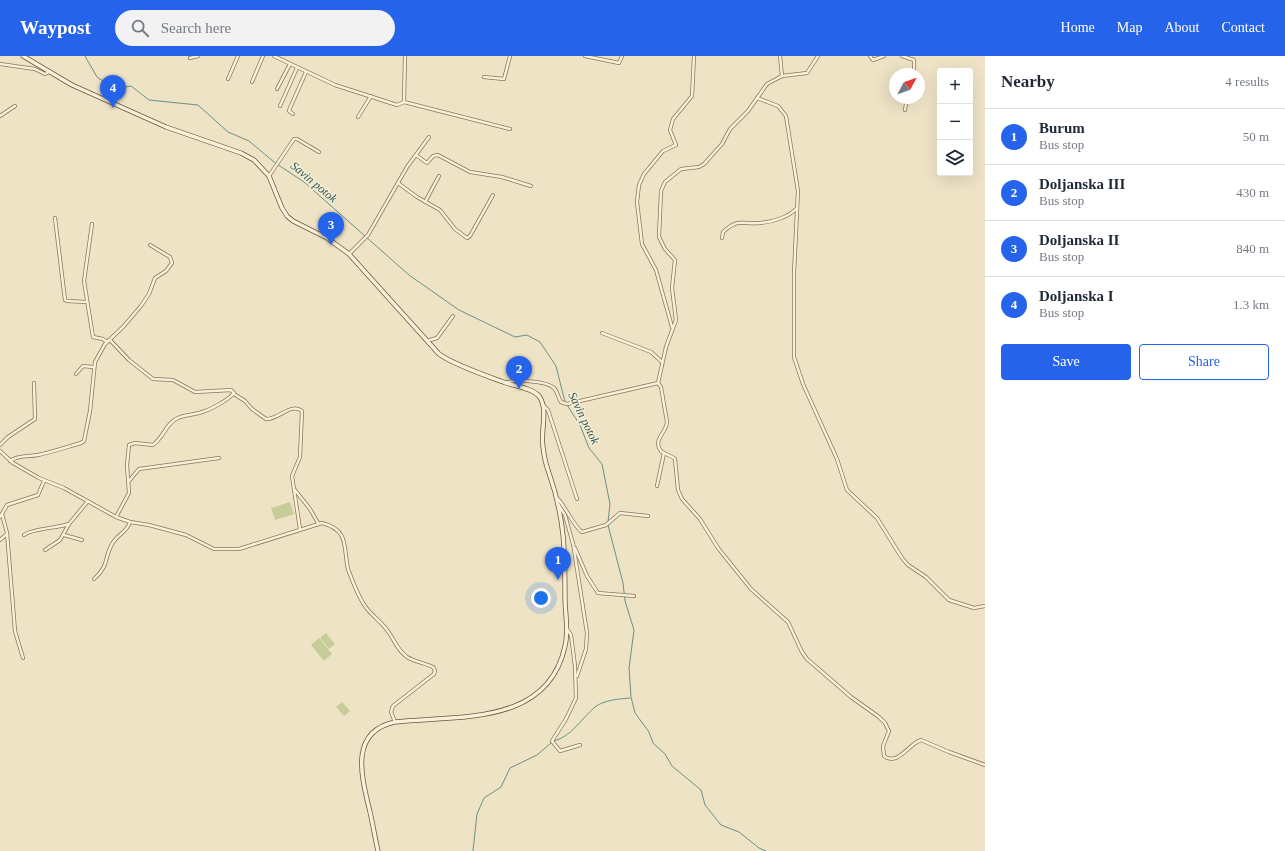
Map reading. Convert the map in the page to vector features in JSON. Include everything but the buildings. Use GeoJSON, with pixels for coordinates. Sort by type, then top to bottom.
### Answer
{"type":"FeatureCollection","features":[{"type":"Feature","properties":{"kind":"street"},"geometry":{"type":"LineString","coordinates":[[23,56],[72,85],[166,127],[246,155],[260,165],[269,176],[282,208],[288,216],[293,221],[327,238],[349,254],[396,304],[427,341],[445,358],[505,383],[535,393],[548,410],[577,499]]}},
{"type":"Feature","properties":{"kind":"street"},"geometry":{"type":"LineString","coordinates":[[190,58],[198,56]]}},
{"type":"Feature","properties":{"kind":"street"},"geometry":{"type":"LineString","coordinates":[[228,79],[238,56]]}},
{"type":"Feature","properties":{"kind":"street"},"geometry":{"type":"LineString","coordinates":[[252,82],[263,56]]}},
{"type":"Feature","properties":{"kind":"street"},"geometry":{"type":"LineString","coordinates":[[274,56],[335,85],[397,105],[404,102],[510,129]]}},
{"type":"Feature","properties":{"kind":"street"},"geometry":{"type":"LineString","coordinates":[[404,102],[405,56]]}},
{"type":"Feature","properties":{"kind":"street"},"geometry":{"type":"LineString","coordinates":[[484,77],[502,80],[504,78],[510,56]]}},
{"type":"Feature","properties":{"kind":"street"},"geometry":{"type":"LineString","coordinates":[[585,56],[619,63],[622,56]]}},
{"type":"Feature","properties":{"kind":"street"},"geometry":{"type":"LineString","coordinates":[[672,327],[656,270],[642,244],[637,202],[639,185],[644,174],[663,151],[676,145],[670,130],[673,119],[692,96],[694,56]]}},
{"type":"Feature","properties":{"kind":"street"},"geometry":{"type":"LineString","coordinates":[[780,56],[782,76]]}},
{"type":"Feature","properties":{"kind":"street"},"geometry":{"type":"LineString","coordinates":[[818,56],[807,73],[782,76],[767,84],[748,111],[730,129],[722,144],[704,164],[699,167],[681,169],[669,178],[662,186],[659,237],[665,249],[675,260],[672,288],[676,320],[672,327],[662,362],[658,383],[661,387],[667,422],[667,426],[658,441],[660,450],[675,459],[678,490],[682,499],[700,518],[718,548],[751,589],[788,622],[802,652],[807,659],[851,697],[885,723],[889,732],[883,749],[886,757],[892,759],[900,755],[917,741],[921,740],[985,765]]}},
{"type":"Feature","properties":{"kind":"street"},"geometry":{"type":"LineString","coordinates":[[870,56],[873,60],[884,56]]}},
{"type":"Feature","properties":{"kind":"street"},"geometry":{"type":"LineString","coordinates":[[902,56],[914,60],[914,68]]}},
{"type":"Feature","properties":{"kind":"street"},"geometry":{"type":"LineString","coordinates":[[0,64],[35,69],[45,74],[49,72]]}},
{"type":"Feature","properties":{"kind":"street"},"geometry":{"type":"LineString","coordinates":[[277,89],[290,64]]}},
{"type":"Feature","properties":{"kind":"street"},"geometry":{"type":"LineString","coordinates":[[280,106],[297,68]]}},
{"type":"Feature","properties":{"kind":"street"},"geometry":{"type":"LineString","coordinates":[[293,114],[290,111],[290,108],[306,72]]}},
{"type":"Feature","properties":{"kind":"street"},"geometry":{"type":"LineString","coordinates":[[358,117],[371,96]]}},
{"type":"Feature","properties":{"kind":"street"},"geometry":{"type":"LineString","coordinates":[[757,98],[778,106],[785,113],[797,178],[798,208],[794,272],[794,359],[803,384],[837,459],[846,488],[851,495],[877,518],[908,565],[926,577],[949,600],[974,608],[985,606]]}},
{"type":"Feature","properties":{"kind":"street"},"geometry":{"type":"LineString","coordinates":[[905,110],[906,104]]}},
{"type":"Feature","properties":{"kind":"street"},"geometry":{"type":"LineString","coordinates":[[0,116],[15,106]]}},
{"type":"Feature","properties":{"kind":"street"},"geometry":{"type":"LineString","coordinates":[[349,254],[368,235],[398,182],[428,137]]}},
{"type":"Feature","properties":{"kind":"street"},"geometry":{"type":"LineString","coordinates":[[269,176],[294,139],[297,139],[319,152]]}},
{"type":"Feature","properties":{"kind":"street"},"geometry":{"type":"LineString","coordinates":[[416,155],[427,163],[433,156],[438,155],[470,172],[502,177],[531,186]]}},
{"type":"Feature","properties":{"kind":"street"},"geometry":{"type":"LineString","coordinates":[[425,202],[439,176]]}},
{"type":"Feature","properties":{"kind":"street"},"geometry":{"type":"LineString","coordinates":[[398,182],[425,202],[441,211],[458,231],[468,238],[493,195]]}},
{"type":"Feature","properties":{"kind":"street"},"geometry":{"type":"LineString","coordinates":[[722,238],[723,232],[727,228],[739,222],[761,223],[788,216],[798,208]]}},
{"type":"Feature","properties":{"kind":"street"},"geometry":{"type":"LineString","coordinates":[[55,218],[65,300],[86,302]]}},
{"type":"Feature","properties":{"kind":"street"},"geometry":{"type":"LineString","coordinates":[[92,224],[84,281],[86,302],[93,337],[104,339],[107,342]]}},
{"type":"Feature","properties":{"kind":"street"},"geometry":{"type":"LineString","coordinates":[[10,461],[17,457],[38,455],[83,442],[86,438],[94,366],[107,342],[141,306],[149,294],[155,278],[170,267],[172,260],[170,257],[150,245]]}},
{"type":"Feature","properties":{"kind":"street"},"geometry":{"type":"LineString","coordinates":[[427,341],[437,338],[453,316]]}},
{"type":"Feature","properties":{"kind":"street"},"geometry":{"type":"LineString","coordinates":[[602,333],[652,352],[662,362]]}},
{"type":"Feature","properties":{"kind":"street"},"geometry":{"type":"LineString","coordinates":[[110,340],[129,360],[153,379],[173,380],[195,392],[231,390],[234,394],[245,400],[251,408],[266,419],[273,419],[296,408],[302,411],[300,457],[292,476],[300,529]]}},
{"type":"Feature","properties":{"kind":"street"},"geometry":{"type":"LineString","coordinates":[[76,374],[83,366],[94,366]]}},
{"type":"Feature","properties":{"kind":"street"},"geometry":{"type":"LineString","coordinates":[[0,445],[8,437],[35,419],[34,382]]}},
{"type":"Feature","properties":{"kind":"street"},"geometry":{"type":"LineString","coordinates":[[505,383],[531,382],[549,385],[555,390],[560,401],[565,404],[658,383]]}},
{"type":"Feature","properties":{"kind":"street"},"geometry":{"type":"LineString","coordinates":[[116,517],[129,493],[127,465],[129,445],[153,445],[164,434],[168,425],[173,421],[178,418],[205,411],[234,394]]}},
{"type":"Feature","properties":{"kind":"street"},"geometry":{"type":"LineString","coordinates":[[378,851],[362,782],[362,757],[364,748],[371,733],[381,726],[395,722],[483,716],[505,710],[528,699],[542,689],[554,674],[563,655],[567,629],[564,534],[557,498],[542,447],[543,405]]}},
{"type":"Feature","properties":{"kind":"street"},"geometry":{"type":"LineString","coordinates":[[0,451],[10,461],[44,481],[64,488],[116,517],[130,522],[149,525],[186,535],[214,549],[239,549],[318,523],[327,524],[337,530],[346,545],[348,567],[363,603],[370,614],[387,630],[394,645],[409,658],[433,667],[435,671],[434,674],[394,706],[391,712],[395,722]]}},
{"type":"Feature","properties":{"kind":"street"},"geometry":{"type":"LineString","coordinates":[[657,486],[664,453]]}},
{"type":"Feature","properties":{"kind":"street"},"geometry":{"type":"LineString","coordinates":[[129,481],[139,469],[220,458]]}},
{"type":"Feature","properties":{"kind":"street"},"geometry":{"type":"LineString","coordinates":[[0,517],[7,505],[38,495],[44,481]]}},
{"type":"Feature","properties":{"kind":"street"},"geometry":{"type":"LineString","coordinates":[[295,490],[310,509],[318,523]]}},
{"type":"Feature","properties":{"kind":"street"},"geometry":{"type":"LineString","coordinates":[[557,498],[565,506],[580,532],[608,524],[620,513],[648,516]]}},
{"type":"Feature","properties":{"kind":"street"},"geometry":{"type":"LineString","coordinates":[[45,550],[64,535],[69,524],[88,501]]}},
{"type":"Feature","properties":{"kind":"street"},"geometry":{"type":"LineString","coordinates":[[558,504],[565,515],[573,543],[587,576],[596,592],[600,594],[634,596]]}},
{"type":"Feature","properties":{"kind":"street"},"geometry":{"type":"LineString","coordinates":[[2,514],[7,533],[15,631],[23,658]]}},
{"type":"Feature","properties":{"kind":"street"},"geometry":{"type":"LineString","coordinates":[[94,579],[105,567],[108,554],[114,542],[126,531],[130,522]]}},
{"type":"Feature","properties":{"kind":"street"},"geometry":{"type":"LineString","coordinates":[[24,535],[29,531],[50,529],[69,524]]}},
{"type":"Feature","properties":{"kind":"street"},"geometry":{"type":"LineString","coordinates":[[0,540],[6,537],[7,533]]}},
{"type":"Feature","properties":{"kind":"street"},"geometry":{"type":"LineString","coordinates":[[64,535],[82,540]]}},
{"type":"Feature","properties":{"kind":"street"},"geometry":{"type":"LineString","coordinates":[[573,543],[587,633],[586,649],[579,674],[576,676]]}},
{"type":"Feature","properties":{"kind":"street"},"geometry":{"type":"LineString","coordinates":[[567,629],[571,635],[576,676],[576,698],[566,719],[552,738],[552,742],[562,751],[580,745]]}},
{"type":"Feature","properties":{"kind":"green space"},"geometry":{"type":"Polygon","coordinates":[[[290,502],[294,514],[275,520],[271,508],[290,502]]]}},
{"type":"Feature","properties":{"kind":"green space"},"geometry":{"type":"Polygon","coordinates":[[[326,633],[335,644],[329,649],[320,638],[326,633]]]}},
{"type":"Feature","properties":{"kind":"green space"},"geometry":{"type":"Polygon","coordinates":[[[319,638],[332,654],[324,661],[311,645],[319,638]]]}},
{"type":"Feature","properties":{"kind":"green space"},"geometry":{"type":"Polygon","coordinates":[[[342,702],[350,711],[344,716],[336,707],[342,702]]]}},
{"type":"Feature","properties":{"kind":"waterway","name":"Savin potok"},"geometry":{"type":"LineString","coordinates":[[85,56],[97,77],[114,89],[131,86],[149,100],[198,105],[228,132],[249,141],[274,162],[304,182],[409,275],[459,310],[515,337],[527,335],[540,342],[556,366],[565,402]]}},
{"type":"Feature","properties":{"kind":"waterway","name":"Savin potok"},"geometry":{"type":"LineString","coordinates":[[567,405],[580,425],[589,448],[602,464],[610,504],[608,522]]}},
{"type":"Feature","properties":{"kind":"waterway","name":"Savin potok"},"geometry":{"type":"LineString","coordinates":[[608,525],[623,583],[625,601],[634,630],[629,668],[631,697],[635,713],[649,732],[653,743],[665,754],[672,766],[701,790],[705,805],[721,825],[739,832],[759,848],[766,851]]}},
{"type":"Feature","properties":{"kind":"waterway"},"geometry":{"type":"LineString","coordinates":[[554,741],[566,736],[595,707],[612,700],[630,698]]}},
{"type":"Feature","properties":{"kind":"waterway"},"geometry":{"type":"LineString","coordinates":[[473,851],[477,814],[484,798],[501,787],[510,768],[537,755],[551,743]]}},
{"type":"Feature","properties":{"kind":"place","name":"Doljanska I"},"geometry":{"type":"Point","coordinates":[113,108]}},
{"type":"Feature","properties":{"kind":"place","name":"Doljanska II"},"geometry":{"type":"Point","coordinates":[331,245]}},
{"type":"Feature","properties":{"kind":"place","name":"Doljanska III"},"geometry":{"type":"Point","coordinates":[519,389]}},
{"type":"Feature","properties":{"kind":"place","name":"Burum"},"geometry":{"type":"Point","coordinates":[558,580]}}]}
